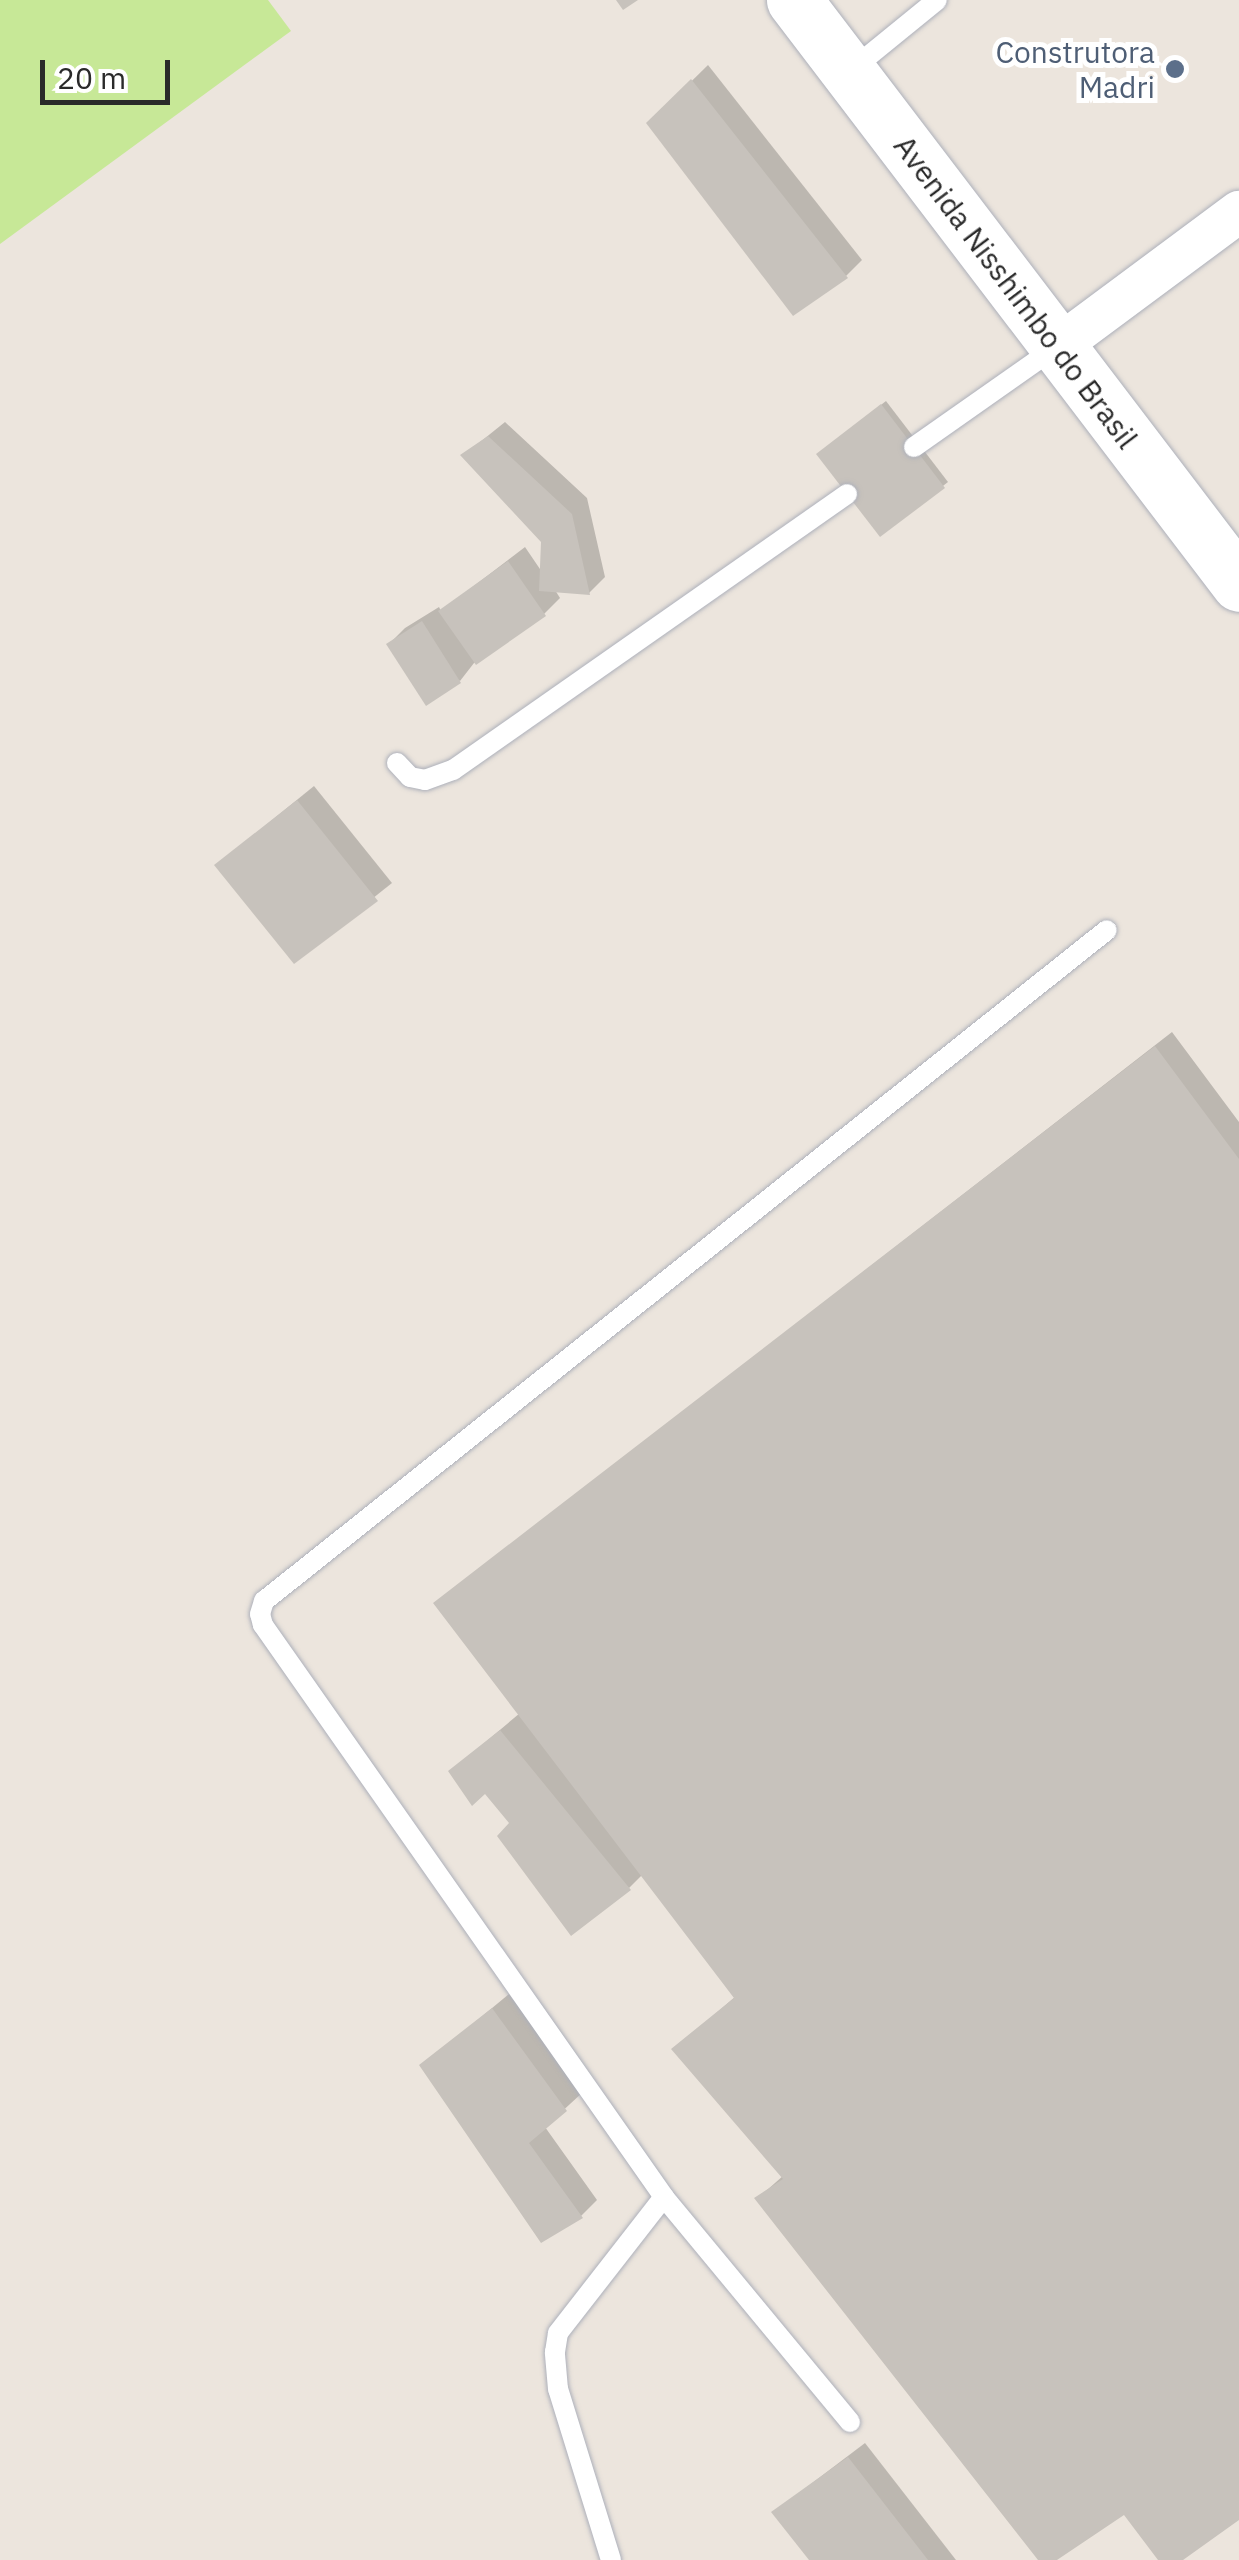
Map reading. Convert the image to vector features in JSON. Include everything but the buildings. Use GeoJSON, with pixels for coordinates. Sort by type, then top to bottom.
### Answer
{"type":"FeatureCollection","features":[{"type":"Feature","properties":{"kind":"main road","name":"Avenida Nisshimbo do Brasil"},"geometry":{"type":"LineString","coordinates":[[794,0],[1239,584]]}},
{"type":"Feature","properties":{"kind":"street"},"geometry":{"type":"LineString","coordinates":[[1058,347],[1239,212]]}},
{"type":"Feature","properties":{"kind":"lane"},"geometry":{"type":"LineString","coordinates":[[848,72],[938,0]]}},
{"type":"Feature","properties":{"kind":"lane"},"geometry":{"type":"LineString","coordinates":[[914,448],[1058,347]]}},
{"type":"Feature","properties":{"kind":"lane"},"geometry":{"type":"LineString","coordinates":[[397,763],[410,777],[425,780],[453,770],[847,494]]}},
{"type":"Feature","properties":{"kind":"lane"},"geometry":{"type":"LineString","coordinates":[[850,2422],[664,2196],[263,1625],[264,1601],[1107,930]]}},
{"type":"Feature","properties":{"kind":"lane"},"geometry":{"type":"LineString","coordinates":[[611,2560],[558,2389],[554,2352],[558,2333],[664,2196]]}},
{"type":"Feature","properties":{"kind":"green space"},"geometry":{"type":"Polygon","coordinates":[[[0,0],[268,0],[291,31],[0,244],[0,0]]]}},
{"type":"Feature","properties":{"kind":"place","name":"Construtora Madri"},"geometry":{"type":"Point","coordinates":[1175,69]}}]}
